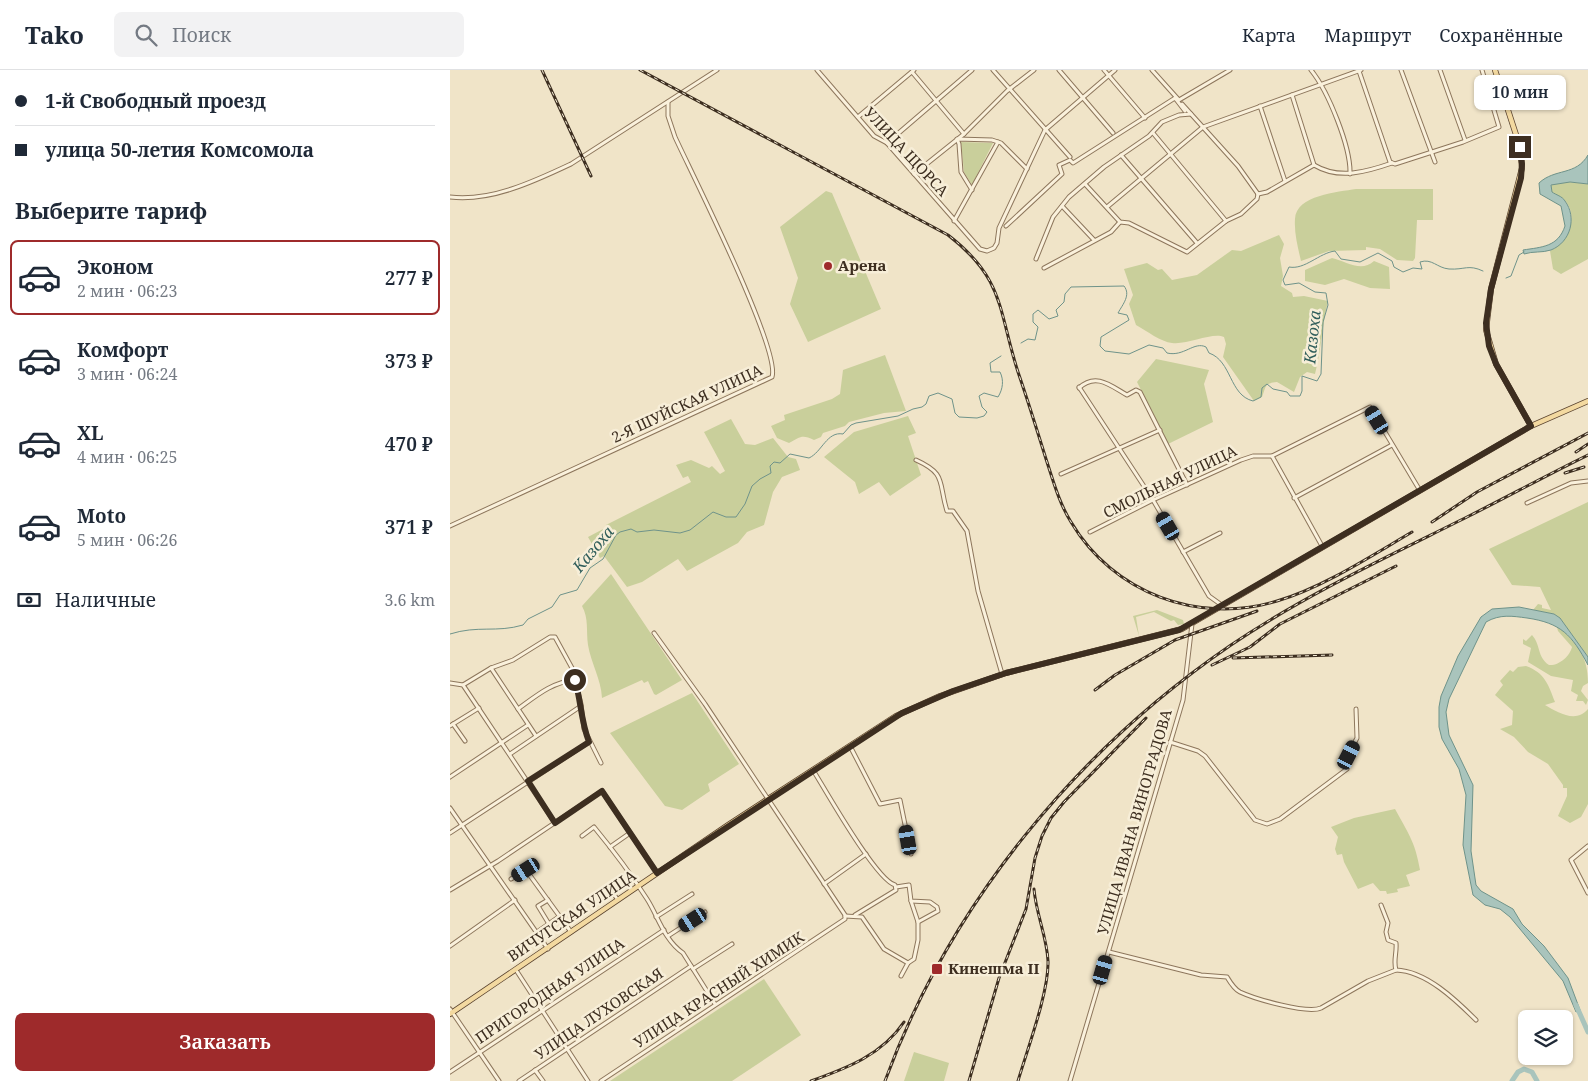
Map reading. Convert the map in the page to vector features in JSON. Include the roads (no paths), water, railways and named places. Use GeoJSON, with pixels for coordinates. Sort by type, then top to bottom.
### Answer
{"type":"FeatureCollection","features":[{"type":"Feature","properties":{"kind":"main road"},"geometry":{"type":"LineString","coordinates":[[1495,70],[1520,147],[1522,164],[1521,178],[1494,275],[1486,323],[1489,346],[1504,380],[1531,426]]}},
{"type":"Feature","properties":{"kind":"main road","name":"ВИЧУГСКАЯ УЛИЦА"},"geometry":{"type":"LineString","coordinates":[[451,1012],[516,970],[767,799],[908,710],[1002,674],[1166,634],[1192,624],[1419,489],[1531,426],[1588,401]]}},
{"type":"Feature","properties":{"kind":"street","name":"УЛИЦА ЩОРСА"},"geometry":{"type":"LineString","coordinates":[[817,70],[878,140],[886,144],[980,249],[990,250],[996,246],[999,228],[1027,169]]}},
{"type":"Feature","properties":{"kind":"street"},"geometry":{"type":"LineString","coordinates":[[886,144],[972,70]]}},
{"type":"Feature","properties":{"kind":"street"},"geometry":{"type":"LineString","coordinates":[[993,70],[1070,157]]}},
{"type":"Feature","properties":{"kind":"street"},"geometry":{"type":"LineString","coordinates":[[914,174],[964,134],[1010,89],[1034,70]]}},
{"type":"Feature","properties":{"kind":"street"},"geometry":{"type":"LineString","coordinates":[[1059,70],[1113,132]]}},
{"type":"Feature","properties":{"kind":"street"},"geometry":{"type":"LineString","coordinates":[[1104,70],[1145,118]]}},
{"type":"Feature","properties":{"kind":"street"},"geometry":{"type":"LineString","coordinates":[[957,139],[998,142],[1027,169],[1045,130],[1115,70]]}},
{"type":"Feature","properties":{"kind":"street"},"geometry":{"type":"LineString","coordinates":[[1152,70],[1203,127],[1258,194]]}},
{"type":"Feature","properties":{"kind":"street"},"geometry":{"type":"LineString","coordinates":[[1179,100],[1230,70]]}},
{"type":"Feature","properties":{"kind":"street"},"geometry":{"type":"LineString","coordinates":[[1311,70],[1322,84],[1348,151],[1350,174]]}},
{"type":"Feature","properties":{"kind":"street"},"geometry":{"type":"LineString","coordinates":[[1107,207],[1203,127],[1360,70],[1391,163]]}},
{"type":"Feature","properties":{"kind":"street"},"geometry":{"type":"LineString","coordinates":[[1401,70],[1435,162]]}},
{"type":"Feature","properties":{"kind":"street"},"geometry":{"type":"LineString","coordinates":[[1440,70],[1465,140]]}},
{"type":"Feature","properties":{"kind":"street"},"geometry":{"type":"LineString","coordinates":[[1292,95],[1314,165],[1332,173],[1350,174],[1391,163],[1398,164],[1499,127],[1482,70]]}},
{"type":"Feature","properties":{"kind":"street"},"geometry":{"type":"LineString","coordinates":[[450,197],[475,197],[500,192],[571,164],[714,71]]}},
{"type":"Feature","properties":{"kind":"street"},"geometry":{"type":"LineString","coordinates":[[858,117],[913,71],[964,134]]}},
{"type":"Feature","properties":{"kind":"street"},"geometry":{"type":"LineString","coordinates":[[1006,226],[1062,174],[1059,165],[1070,160],[1073,163],[1175,98],[1185,112]]}},
{"type":"Feature","properties":{"kind":"street","name":"2-Я ШУЙСКАЯ УЛИЦА"},"geometry":{"type":"LineString","coordinates":[[450,526],[772,377],[772,361],[766,338],[675,137],[668,116],[668,102]]}},
{"type":"Feature","properties":{"kind":"street"},"geometry":{"type":"LineString","coordinates":[[1260,106],[1284,181]]}},
{"type":"Feature","properties":{"kind":"street"},"geometry":{"type":"LineString","coordinates":[[1036,259],[1053,217],[1085,184],[1121,154],[1153,133],[1158,125],[1171,117],[1191,114]]}},
{"type":"Feature","properties":{"kind":"street"},"geometry":{"type":"LineString","coordinates":[[1153,133],[1226,221]]}},
{"type":"Feature","properties":{"kind":"street"},"geometry":{"type":"LineString","coordinates":[[957,139],[962,172],[972,190]]}},
{"type":"Feature","properties":{"kind":"street"},"geometry":{"type":"LineString","coordinates":[[954,221],[998,142]]}},
{"type":"Feature","properties":{"kind":"street"},"geometry":{"type":"LineString","coordinates":[[1121,154],[1140,179],[1197,243]]}},
{"type":"Feature","properties":{"kind":"street"},"geometry":{"type":"LineString","coordinates":[[1258,194],[1267,192],[1314,165]]}},
{"type":"Feature","properties":{"kind":"street"},"geometry":{"type":"LineString","coordinates":[[1085,184],[1120,222],[1129,223],[1186,251],[1226,221],[1241,214],[1256,199],[1258,194]]}},
{"type":"Feature","properties":{"kind":"street"},"geometry":{"type":"LineString","coordinates":[[1062,206],[1094,240]]}},
{"type":"Feature","properties":{"kind":"street"},"geometry":{"type":"LineString","coordinates":[[1044,268],[1111,232],[1120,222]]}},
{"type":"Feature","properties":{"kind":"street"},"geometry":{"type":"LineString","coordinates":[[1187,485],[1138,390],[1127,395],[1108,382],[1095,380],[1085,383],[1079,388],[1153,500],[1209,596],[1224,606]]}},
{"type":"Feature","properties":{"kind":"street","name":"СМОЛЬНАЯ УЛИЦА"},"geometry":{"type":"LineString","coordinates":[[1090,532],[1153,500],[1248,457],[1272,456],[1370,407],[1392,445]]}},
{"type":"Feature","properties":{"kind":"street"},"geometry":{"type":"LineString","coordinates":[[1061,474],[1160,430]]}},
{"type":"Feature","properties":{"kind":"street"},"geometry":{"type":"LineString","coordinates":[[1294,498],[1392,445],[1419,489]]}},
{"type":"Feature","properties":{"kind":"street"},"geometry":{"type":"LineString","coordinates":[[1272,456],[1322,546]]}},
{"type":"Feature","properties":{"kind":"street"},"geometry":{"type":"LineString","coordinates":[[916,460],[936,470],[941,481],[947,511],[953,511],[967,531],[978,591],[1002,674]]}},
{"type":"Feature","properties":{"kind":"street"},"geometry":{"type":"LineString","coordinates":[[1527,503],[1571,483],[1588,481]]}},
{"type":"Feature","properties":{"kind":"street"},"geometry":{"type":"LineString","coordinates":[[1183,552],[1220,533]]}},
{"type":"Feature","properties":{"kind":"street","name":"УЛИЦА ИВАНА ВИНОГРАДОВА"},"geometry":{"type":"LineString","coordinates":[[1070,1081],[1183,700],[1192,624]]}},
{"type":"Feature","properties":{"kind":"street"},"geometry":{"type":"LineString","coordinates":[[654,633],[705,704],[845,916],[862,917],[884,949],[908,963]]}},
{"type":"Feature","properties":{"kind":"street"},"geometry":{"type":"LineString","coordinates":[[450,683],[463,685],[490,668],[513,660],[550,637],[557,638],[575,680],[582,706],[583,726],[589,742],[601,763]]}},
{"type":"Feature","properties":{"kind":"street"},"geometry":{"type":"LineString","coordinates":[[490,668],[536,736]]}},
{"type":"Feature","properties":{"kind":"street"},"geometry":{"type":"LineString","coordinates":[[518,709],[553,686],[561,682],[575,680]]}},
{"type":"Feature","properties":{"kind":"street"},"geometry":{"type":"LineString","coordinates":[[463,685],[555,823]]}},
{"type":"Feature","properties":{"kind":"street"},"geometry":{"type":"LineString","coordinates":[[510,754],[582,706]]}},
{"type":"Feature","properties":{"kind":"street"},"geometry":{"type":"LineString","coordinates":[[465,741],[452,725],[479,708]]}},
{"type":"Feature","properties":{"kind":"street"},"geometry":{"type":"LineString","coordinates":[[1170,742],[1198,751],[1205,756],[1255,820],[1266,824],[1280,819],[1347,769],[1344,762],[1357,738],[1356,709]]}},
{"type":"Feature","properties":{"kind":"street"},"geometry":{"type":"LineString","coordinates":[[450,777],[528,725]]}},
{"type":"Feature","properties":{"kind":"street"},"geometry":{"type":"LineString","coordinates":[[450,833],[589,742]]}},
{"type":"Feature","properties":{"kind":"street"},"geometry":{"type":"LineString","coordinates":[[850,745],[880,804],[900,800],[911,854]]}},
{"type":"Feature","properties":{"kind":"street"},"geometry":{"type":"LineString","coordinates":[[813,770],[866,854],[886,881],[896,886],[908,885],[918,923],[918,940],[914,959],[908,963],[901,976]]}},
{"type":"Feature","properties":{"kind":"street"},"geometry":{"type":"LineString","coordinates":[[450,890],[602,791],[657,873]]}},
{"type":"Feature","properties":{"kind":"street"},"geometry":{"type":"LineString","coordinates":[[450,808],[548,948]]}},
{"type":"Feature","properties":{"kind":"street"},"geometry":{"type":"LineString","coordinates":[[582,836],[594,827],[610,847],[638,886],[664,930],[692,967],[715,1004]]}},
{"type":"Feature","properties":{"kind":"street"},"geometry":{"type":"LineString","coordinates":[[610,847],[630,832]]}},
{"type":"Feature","properties":{"kind":"street"},"geometry":{"type":"LineString","coordinates":[[1588,846],[1574,855],[1571,862],[1588,893]]}},
{"type":"Feature","properties":{"kind":"street"},"geometry":{"type":"LineString","coordinates":[[824,884],[866,854]]}},
{"type":"Feature","properties":{"kind":"street"},"geometry":{"type":"LineString","coordinates":[[511,879],[526,870],[572,932]]}},
{"type":"Feature","properties":{"kind":"street"},"geometry":{"type":"LineString","coordinates":[[600,891],[608,886],[618,900]]}},
{"type":"Feature","properties":{"kind":"street"},"geometry":{"type":"LineString","coordinates":[[855,915],[896,890],[896,886]]}},
{"type":"Feature","properties":{"kind":"street"},"geometry":{"type":"LineString","coordinates":[[656,917],[692,894]]}},
{"type":"Feature","properties":{"kind":"street"},"geometry":{"type":"LineString","coordinates":[[450,946],[515,900]]}},
{"type":"Feature","properties":{"kind":"street"},"geometry":{"type":"LineString","coordinates":[[548,900],[538,906],[549,924]]}},
{"type":"Feature","properties":{"kind":"street"},"geometry":{"type":"LineString","coordinates":[[912,901],[930,902],[937,907],[938,911],[918,923]]}},
{"type":"Feature","properties":{"kind":"street"},"geometry":{"type":"LineString","coordinates":[[1381,905],[1388,923],[1386,934],[1388,940],[1396,943],[1397,955],[1394,963],[1396,970]]}},
{"type":"Feature","properties":{"kind":"street"},"geometry":{"type":"LineString","coordinates":[[668,936],[705,912]]}},
{"type":"Feature","properties":{"kind":"street"},"geometry":{"type":"LineString","coordinates":[[537,932],[560,916]]}},
{"type":"Feature","properties":{"kind":"street","name":"УЛИЦА КРАСНЫЙ ХИМИК"},"geometry":{"type":"LineString","coordinates":[[600,1081],[843,922],[845,916]]}},
{"type":"Feature","properties":{"kind":"street","name":"ПРИГОРОДНАЯ УЛИЦА"},"geometry":{"type":"LineString","coordinates":[[450,1072],[541,1009],[664,930]]}},
{"type":"Feature","properties":{"kind":"street","name":"УЛИЦА ЛУХОВСКАЯ"},"geometry":{"type":"LineString","coordinates":[[520,1081],[692,967],[732,944]]}},
{"type":"Feature","properties":{"kind":"street"},"geometry":{"type":"LineString","coordinates":[[1109,952],[1192,974],[1227,977],[1241,992],[1292,1008],[1303,1007],[1313,1011],[1368,981],[1396,970],[1425,979],[1456,1001],[1476,1020]]}},
{"type":"Feature","properties":{"kind":"street"},"geometry":{"type":"LineString","coordinates":[[516,970],[588,1081]]}},
{"type":"Feature","properties":{"kind":"street"},"geometry":{"type":"LineString","coordinates":[[451,1012],[499,1081]]}},
{"type":"Feature","properties":{"kind":"street"},"geometry":{"type":"LineString","coordinates":[[536,1070],[543,1081]]}},
{"type":"Feature","properties":{"kind":"water"},"geometry":{"type":"Polygon","coordinates":[[[1588,155],[1588,184],[1570,182],[1551,185],[1552,192],[1562,198],[1569,207],[1571,221],[1567,235],[1558,246],[1551,250],[1524,254],[1523,250],[1543,247],[1554,242],[1565,226],[1561,206],[1540,194],[1539,183],[1545,178],[1578,166],[1588,155]]]}},
{"type":"Feature","properties":{"kind":"water"},"geometry":{"type":"Polygon","coordinates":[[[1519,607],[1554,614],[1560,618],[1588,657],[1588,665],[1571,638],[1549,623],[1511,616],[1496,618],[1486,622],[1449,699],[1446,712],[1449,735],[1473,785],[1471,851],[1476,885],[1481,891],[1513,909],[1522,924],[1544,946],[1568,978],[1580,1010],[1576,1012],[1563,981],[1510,917],[1500,909],[1485,905],[1473,895],[1463,845],[1466,795],[1459,769],[1442,739],[1439,727],[1441,696],[1458,656],[1481,617],[1492,609],[1519,607]]]}},
{"type":"Feature","properties":{"kind":"waterway","name":"Казоха"},"geometry":{"type":"LineString","coordinates":[[1021,343],[1028,339],[1035,340],[1038,327],[1033,322],[1033,314],[1038,310],[1049,319],[1058,316],[1056,310],[1064,302],[1065,294],[1071,287],[1124,286],[1127,293],[1118,313],[1127,315],[1129,320],[1101,337],[1100,346],[1105,351],[1129,354],[1149,345],[1163,348],[1167,353],[1173,354],[1202,346],[1206,347],[1209,353],[1217,357],[1222,363],[1239,392],[1245,398],[1253,401],[1261,397],[1262,388],[1267,384],[1273,389],[1287,392],[1290,396],[1300,396],[1302,376],[1317,381],[1321,374],[1323,322],[1328,305],[1326,293],[1315,292],[1299,283],[1285,285],[1283,280],[1289,267],[1301,266],[1329,252],[1335,251],[1341,259],[1360,262],[1378,253],[1392,261],[1394,267],[1403,272],[1413,268],[1422,269],[1420,262],[1424,261],[1449,269],[1470,268],[1483,271]]}},
{"type":"Feature","properties":{"kind":"waterway","name":"Казоха"},"geometry":{"type":"LineString","coordinates":[[1506,278],[1511,276],[1519,255],[1524,252]]}},
{"type":"Feature","properties":{"kind":"waterway","name":"Казоха"},"geometry":{"type":"LineString","coordinates":[[450,634],[460,631],[504,629],[523,625],[528,619],[552,607],[560,595],[577,590],[590,568],[603,559],[616,535],[620,532],[631,529],[637,532],[654,530],[680,533],[690,530],[713,512],[726,517],[736,517],[745,504],[752,486],[771,473],[770,466],[774,462],[780,463],[790,454],[809,458],[829,439],[837,434],[843,434],[851,425],[898,416],[922,407],[926,404],[929,396],[938,393],[952,399],[955,413],[959,417],[977,418],[984,416],[987,412],[982,407],[979,396],[984,393],[998,397],[1000,394],[1002,378],[1000,372],[991,372],[990,363],[1001,356]]}},
{"type":"Feature","properties":{"kind":"waterway"},"geometry":{"type":"LineString","coordinates":[[1576,1005],[1588,1032]]}},
{"type":"Feature","properties":{"kind":"waterway"},"geometry":{"type":"LineString","coordinates":[[1512,1081],[1518,1072],[1524,1069],[1532,1072],[1537,1081]]}},
{"type":"Feature","properties":{"kind":"railway"},"geometry":{"type":"LineString","coordinates":[[542,70],[591,176]]}},
{"type":"Feature","properties":{"kind":"railway"},"geometry":{"type":"LineString","coordinates":[[640,70],[948,235],[967,251],[990,281],[997,297],[1018,372],[1054,483],[1067,515],[1089,547],[1110,568],[1134,585],[1160,597],[1188,605],[1217,609],[1247,607],[1277,601],[1329,580],[1412,532]]}},
{"type":"Feature","properties":{"kind":"railway"},"geometry":{"type":"LineString","coordinates":[[1432,522],[1477,492],[1588,433]]}},
{"type":"Feature","properties":{"kind":"railway"},"geometry":{"type":"LineString","coordinates":[[1576,452],[1588,444]]}},
{"type":"Feature","properties":{"kind":"railway"},"geometry":{"type":"LineString","coordinates":[[885,1081],[912,1016],[945,953],[982,893],[1024,836],[1071,783],[1121,733],[1174,687],[1259,627],[1347,577],[1588,455]]}},
{"type":"Feature","properties":{"kind":"railway"},"geometry":{"type":"LineString","coordinates":[[1565,473],[1584,467]]}},
{"type":"Feature","properties":{"kind":"railway"},"geometry":{"type":"LineString","coordinates":[[1212,665],[1250,647],[1280,624],[1396,566]]}},
{"type":"Feature","properties":{"kind":"railway"},"geometry":{"type":"LineString","coordinates":[[1095,690],[1115,675],[1175,640],[1257,611]]}},
{"type":"Feature","properties":{"kind":"railway"},"geometry":{"type":"LineString","coordinates":[[1233,658],[1332,655]]}},
{"type":"Feature","properties":{"kind":"railway"},"geometry":{"type":"LineString","coordinates":[[969,1081],[999,978],[1026,909],[1035,858],[1042,836],[1051,818],[1064,802],[1146,718]]}},
{"type":"Feature","properties":{"kind":"railway"},"geometry":{"type":"LineString","coordinates":[[1018,1081],[1032,1038],[1047,974],[1047,952],[1034,889]]}},
{"type":"Feature","properties":{"kind":"railway"},"geometry":{"type":"LineString","coordinates":[[811,1081],[863,1059],[885,1043],[904,1022]]}},
{"type":"Feature","properties":{"kind":"place","name":"Арена"},"geometry":{"type":"Point","coordinates":[828,266]}},
{"type":"Feature","properties":{"kind":"place","name":"Кинешма II"},"geometry":{"type":"Point","coordinates":[937,969]}}]}
